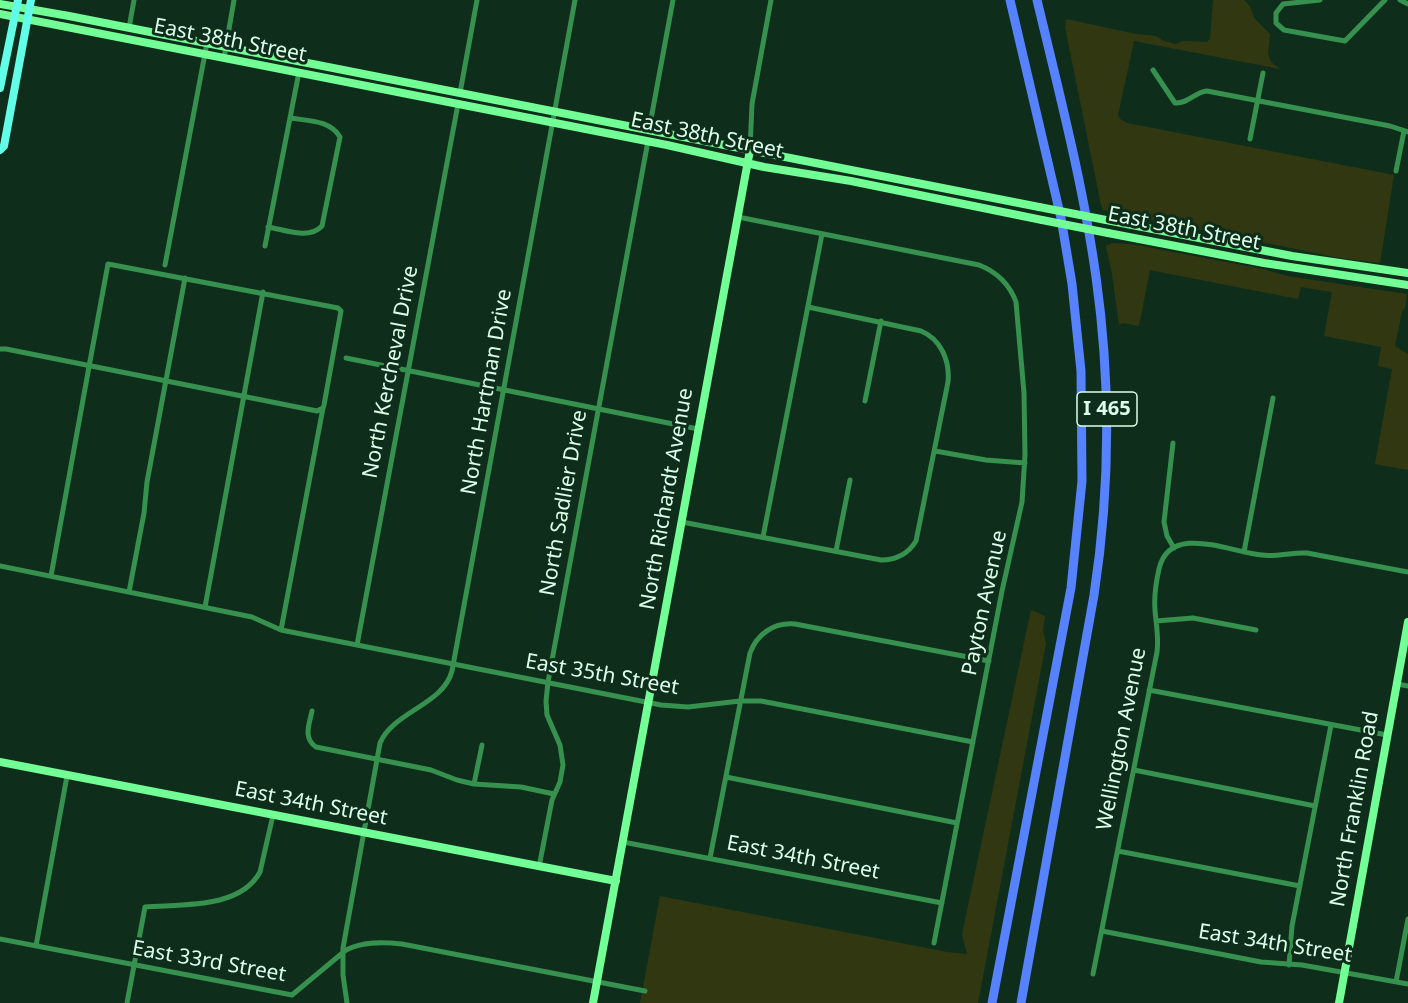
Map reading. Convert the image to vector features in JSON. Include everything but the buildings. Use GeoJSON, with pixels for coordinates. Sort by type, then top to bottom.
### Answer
{"type":"FeatureCollection","features":[{"type":"Feature","properties":{"kind":"highway","name":"I 465"},"geometry":{"type":"LineString","coordinates":[[992,1003],[1071,588],[1081,504],[1083,438],[1080,350],[1066,241],[1010,0]]}},
{"type":"Feature","properties":{"kind":"highway","name":"I 465"},"geometry":{"type":"LineString","coordinates":[[1021,1003],[1094,596],[1107,462],[1104,352],[1096,275],[1085,215],[1037,0]]}},
{"type":"Feature","properties":{"kind":"highway"},"geometry":{"type":"LineString","coordinates":[[1042,0],[1048,45]]}},
{"type":"Feature","properties":{"kind":"highway"},"geometry":{"type":"LineString","coordinates":[[986,1003],[996,976]]}},
{"type":"Feature","properties":{"kind":"main road"},"geometry":{"type":"LineString","coordinates":[[0,88],[17,3]]}},
{"type":"Feature","properties":{"kind":"main road","name":"East 38th Street"},"geometry":{"type":"LineString","coordinates":[[0,4],[30,4],[129,28],[1039,207],[1304,258],[1408,273]]}},
{"type":"Feature","properties":{"kind":"main road"},"geometry":{"type":"LineString","coordinates":[[0,150],[4,146],[30,4]]}},
{"type":"Feature","properties":{"kind":"main road","name":"East 38th Street"},"geometry":{"type":"LineString","coordinates":[[0,14],[1108,233],[1294,268],[1408,285]]}},
{"type":"Feature","properties":{"kind":"main road","name":"North Richardt Avenue"},"geometry":{"type":"LineString","coordinates":[[593,1003],[750,150]]}},
{"type":"Feature","properties":{"kind":"main road","name":"North Franklin Road"},"geometry":{"type":"LineString","coordinates":[[1339,1003],[1408,622]]}},
{"type":"Feature","properties":{"kind":"main road","name":"East 34th Street"},"geometry":{"type":"LineString","coordinates":[[0,762],[616,881]]}},
{"type":"Feature","properties":{"kind":"street"},"geometry":{"type":"LineString","coordinates":[[129,28],[134,0]]}},
{"type":"Feature","properties":{"kind":"street"},"geometry":{"type":"LineString","coordinates":[[224,58],[234,0]]}},
{"type":"Feature","properties":{"kind":"street"},"geometry":{"type":"LineString","coordinates":[[459,93],[477,0]]}},
{"type":"Feature","properties":{"kind":"street","name":"North Hartman Drive"},"geometry":{"type":"LineString","coordinates":[[346,1003],[343,952],[379,745],[391,727],[443,688],[450,678],[574,0]]}},
{"type":"Feature","properties":{"kind":"street"},"geometry":{"type":"LineString","coordinates":[[649,130],[673,0]]}},
{"type":"Feature","properties":{"kind":"street","name":"North Richardt Avenue"},"geometry":{"type":"LineString","coordinates":[[750,150],[752,104],[771,0]]}},
{"type":"Feature","properties":{"kind":"street"},"geometry":{"type":"LineString","coordinates":[[1320,0],[1282,4],[1275,13],[1276,21],[1284,30],[1345,41],[1385,0]]}},
{"type":"Feature","properties":{"kind":"street"},"geometry":{"type":"LineString","coordinates":[[1400,0],[1408,4]]}},
{"type":"Feature","properties":{"kind":"street"},"geometry":{"type":"LineString","coordinates":[[165,265],[207,43]]}},
{"type":"Feature","properties":{"kind":"street"},"geometry":{"type":"LineString","coordinates":[[1153,70],[1172,100],[1178,104],[1204,90],[1406,131],[1396,171]]}},
{"type":"Feature","properties":{"kind":"street"},"geometry":{"type":"LineString","coordinates":[[265,246],[299,72]]}},
{"type":"Feature","properties":{"kind":"street"},"geometry":{"type":"LineString","coordinates":[[1250,139],[1263,73]]}},
{"type":"Feature","properties":{"kind":"street","name":"North Kercheval Drive"},"geometry":{"type":"LineString","coordinates":[[357,645],[458,104]]}},
{"type":"Feature","properties":{"kind":"street"},"geometry":{"type":"LineString","coordinates":[[268,227],[309,235],[317,232],[322,226],[338,148],[340,137],[335,129],[326,124],[290,118]]}},
{"type":"Feature","properties":{"kind":"street","name":"North Sadlier Drive"},"geometry":{"type":"LineString","coordinates":[[539,867],[554,794],[561,777],[563,759],[560,745],[547,715],[548,682],[648,141]]}},
{"type":"Feature","properties":{"kind":"street"},"geometry":{"type":"LineString","coordinates":[[738,217],[822,234],[763,537]]}},
{"type":"Feature","properties":{"kind":"street","name":"Payton Avenue"},"geometry":{"type":"LineString","coordinates":[[822,234],[979,265],[996,273],[1010,289],[1017,311],[1024,393],[1025,463],[1019,522],[1002,591],[934,943]]}},
{"type":"Feature","properties":{"kind":"street"},"geometry":{"type":"LineString","coordinates":[[51,576],[108,264],[338,308],[342,311],[281,630]]}},
{"type":"Feature","properties":{"kind":"street"},"geometry":{"type":"LineString","coordinates":[[129,592],[185,278]]}},
{"type":"Feature","properties":{"kind":"street"},"geometry":{"type":"LineString","coordinates":[[205,607],[263,292]]}},
{"type":"Feature","properties":{"kind":"street"},"geometry":{"type":"LineString","coordinates":[[682,522],[882,560],[893,559],[905,554],[914,545],[919,534],[949,376],[947,361],[939,344],[931,336],[921,331],[808,307]]}},
{"type":"Feature","properties":{"kind":"street"},"geometry":{"type":"LineString","coordinates":[[865,401],[881,321]]}},
{"type":"Feature","properties":{"kind":"street"},"geometry":{"type":"LineString","coordinates":[[0,349],[317,411],[322,408]]}},
{"type":"Feature","properties":{"kind":"street"},"geometry":{"type":"LineString","coordinates":[[346,358],[698,429]]}},
{"type":"Feature","properties":{"kind":"street"},"geometry":{"type":"LineString","coordinates":[[1244,552],[1273,398]]}},
{"type":"Feature","properties":{"kind":"street"},"geometry":{"type":"LineString","coordinates":[[1173,443],[1164,525],[1174,548],[1197,543],[1262,556],[1303,553],[1408,572]]}},
{"type":"Feature","properties":{"kind":"street"},"geometry":{"type":"LineString","coordinates":[[935,451],[986,460],[1025,463]]}},
{"type":"Feature","properties":{"kind":"street"},"geometry":{"type":"LineString","coordinates":[[836,551],[850,480]]}},
{"type":"Feature","properties":{"kind":"street","name":"Wellington Avenue"},"geometry":{"type":"LineString","coordinates":[[1093,975],[1158,646],[1155,596],[1160,567],[1165,556],[1174,548]]}},
{"type":"Feature","properties":{"kind":"street","name":"East 35th Street"},"geometry":{"type":"LineString","coordinates":[[0,566],[252,617],[281,630],[333,641],[648,703],[688,707],[741,701],[773,703],[973,742]]}},
{"type":"Feature","properties":{"kind":"street"},"geometry":{"type":"LineString","coordinates":[[1156,621],[1193,618],[1256,630]]}},
{"type":"Feature","properties":{"kind":"street"},"geometry":{"type":"LineString","coordinates":[[710,858],[752,648],[760,636],[773,627],[795,624],[989,662]]}},
{"type":"Feature","properties":{"kind":"street"},"geometry":{"type":"LineString","coordinates":[[1396,684],[1408,686]]}},
{"type":"Feature","properties":{"kind":"street"},"geometry":{"type":"LineString","coordinates":[[1149,690],[1387,735]]}},
{"type":"Feature","properties":{"kind":"street"},"geometry":{"type":"LineString","coordinates":[[312,711],[308,738],[312,745],[431,770],[474,784],[521,787],[554,794]]}},
{"type":"Feature","properties":{"kind":"street"},"geometry":{"type":"LineString","coordinates":[[1289,964],[1291,935],[1331,725]]}},
{"type":"Feature","properties":{"kind":"street"},"geometry":{"type":"LineString","coordinates":[[474,784],[482,745]]}},
{"type":"Feature","properties":{"kind":"street"},"geometry":{"type":"LineString","coordinates":[[1134,770],[1315,806]]}},
{"type":"Feature","properties":{"kind":"street"},"geometry":{"type":"LineString","coordinates":[[36,946],[68,776]]}},
{"type":"Feature","properties":{"kind":"street"},"geometry":{"type":"LineString","coordinates":[[726,777],[957,823]]}},
{"type":"Feature","properties":{"kind":"street"},"geometry":{"type":"LineString","coordinates":[[127,1003],[145,907],[222,900],[242,892],[260,872],[273,815]]}},
{"type":"Feature","properties":{"kind":"street","name":"East 34th Street"},"geometry":{"type":"LineString","coordinates":[[623,842],[942,903]]}},
{"type":"Feature","properties":{"kind":"street"},"geometry":{"type":"LineString","coordinates":[[1118,851],[1300,886]]}},
{"type":"Feature","properties":{"kind":"street"},"geometry":{"type":"LineString","coordinates":[[1396,982],[1408,919]]}},
{"type":"Feature","properties":{"kind":"street","name":"East 34th Street"},"geometry":{"type":"LineString","coordinates":[[1102,931],[1261,962],[1289,964],[1408,984]]}},
{"type":"Feature","properties":{"kind":"street","name":"East 33rd Street"},"geometry":{"type":"LineString","coordinates":[[0,939],[291,995],[343,952],[365,944],[402,944],[645,991]]}},
{"type":"Feature","properties":{"kind":"street"},"geometry":{"type":"LineString","coordinates":[[286,1002],[291,995]]}},
{"type":"Feature","properties":{"kind":"green space"},"geometry":{"type":"Polygon","coordinates":[[[1213,0],[1244,0],[1250,6],[1254,18],[1270,34],[1268,54],[1271,62],[1280,69],[1134,41],[1118,115],[1120,119],[1127,123],[1394,175],[1380,263],[1340,258],[1103,210],[1065,27],[1066,19],[1156,36],[1176,44],[1183,41],[1207,42],[1210,39],[1213,0]]]}},
{"type":"Feature","properties":{"kind":"green space"},"geometry":{"type":"Polygon","coordinates":[[[1112,243],[1131,244],[1263,269],[1287,276],[1407,294],[1395,346],[1408,354],[1408,470],[1375,464],[1392,369],[1378,366],[1381,347],[1324,336],[1332,292],[1301,287],[1298,299],[1150,270],[1139,326],[1123,323],[1119,325],[1106,246],[1112,243]]]}},
{"type":"Feature","properties":{"kind":"green space"},"geometry":{"type":"Polygon","coordinates":[[[1031,610],[1045,616],[1043,631],[1046,643],[978,1003],[640,1003],[660,896],[967,954],[962,934],[1031,610]]]}}]}
